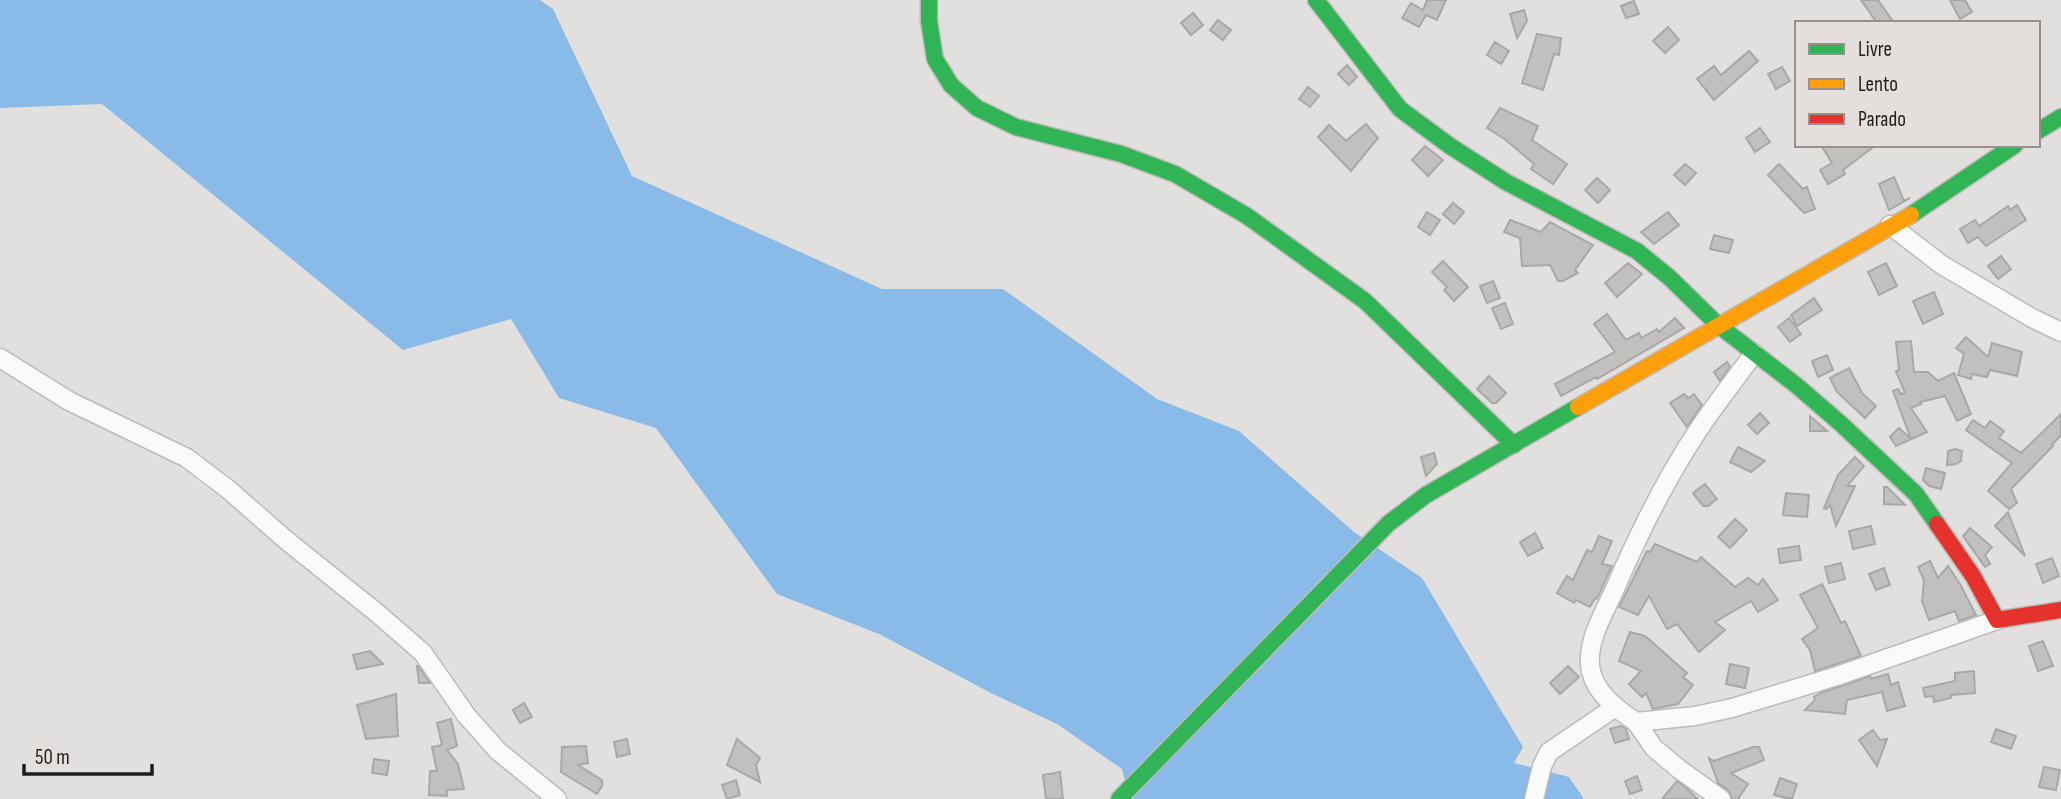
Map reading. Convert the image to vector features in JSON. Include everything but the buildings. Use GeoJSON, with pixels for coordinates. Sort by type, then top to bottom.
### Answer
{"type":"FeatureCollection","features":[{"type":"Feature","properties":{"kind":"street"},"geometry":{"type":"LineString","coordinates":[[929,0],[929,21],[936,59],[951,85],[976,107],[1016,127],[1121,154],[1175,174],[1247,216],[1365,301],[1514,445]]}},
{"type":"Feature","properties":{"kind":"street"},"geometry":{"type":"LineString","coordinates":[[1316,0],[1400,108],[1506,182],[1637,251],[1670,278],[1718,325],[1840,423],[1916,494],[1973,576],[1997,620]]}},
{"type":"Feature","properties":{"kind":"street"},"geometry":{"type":"LineString","coordinates":[[2040,130],[2061,117]]}},
{"type":"Feature","properties":{"kind":"street"},"geometry":{"type":"LineString","coordinates":[[1119,799],[1389,523],[1426,495],[1918,211],[2012,147]]}},
{"type":"Feature","properties":{"kind":"street"},"geometry":{"type":"LineString","coordinates":[[1890,225],[1942,265],[2061,332]]}},
{"type":"Feature","properties":{"kind":"street"},"geometry":{"type":"LineString","coordinates":[[1721,799],[1654,748],[1636,722],[1614,708],[1591,673],[1590,651],[1633,546],[1668,479],[1696,433],[1754,353]]}},
{"type":"Feature","properties":{"kind":"street"},"geometry":{"type":"LineString","coordinates":[[0,358],[69,401],[187,458],[229,490],[423,653],[466,715],[498,751],[557,799]]}},
{"type":"Feature","properties":{"kind":"street"},"geometry":{"type":"LineString","coordinates":[[1636,722],[1695,716],[1732,708],[1837,676],[1997,620],[2061,610]]}},
{"type":"Feature","properties":{"kind":"street"},"geometry":{"type":"LineString","coordinates":[[1534,799],[1542,766],[1549,752],[1614,708]]}},
{"type":"Feature","properties":{"kind":"water"},"geometry":{"type":"Polygon","coordinates":[[[0,0],[540,0],[553,9],[632,176],[882,289],[1003,289],[1157,399],[1239,431],[1354,532],[1422,578],[1523,747],[1514,763],[1569,777],[1584,799],[1130,799],[1122,769],[1057,724],[993,694],[879,634],[777,594],[656,428],[559,398],[511,319],[403,350],[102,104],[0,108],[0,0]]]}},
{"type":"Feature","properties":{"kind":"traffic: fast"},"geometry":{"type":"LineString","coordinates":[[929,0],[929,21],[935,59],[951,85],[977,108],[1016,127],[1121,154],[1175,174],[1247,216],[1365,301],[1514,445]]}},
{"type":"Feature","properties":{"kind":"traffic: fast"},"geometry":{"type":"LineString","coordinates":[[1316,0],[1400,109],[1450,146],[1506,182],[1637,251],[1670,278],[1718,325],[1840,423],[1916,494],[1937,524]]}},
{"type":"Feature","properties":{"kind":"traffic: fast"},"geometry":{"type":"LineString","coordinates":[[2040,130],[2061,117]]}},
{"type":"Feature","properties":{"kind":"traffic: fast"},"geometry":{"type":"LineString","coordinates":[[1911,215],[2012,147]]}},
{"type":"Feature","properties":{"kind":"traffic: fast"},"geometry":{"type":"LineString","coordinates":[[1119,799],[1389,523],[1426,495],[1578,407]]}},
{"type":"Feature","properties":{"kind":"traffic: slow"},"geometry":{"type":"LineString","coordinates":[[1578,407],[1911,215]]}},
{"type":"Feature","properties":{"kind":"traffic: jam"},"geometry":{"type":"LineString","coordinates":[[1937,524],[1973,576],[1997,620],[2061,610]]}}]}
